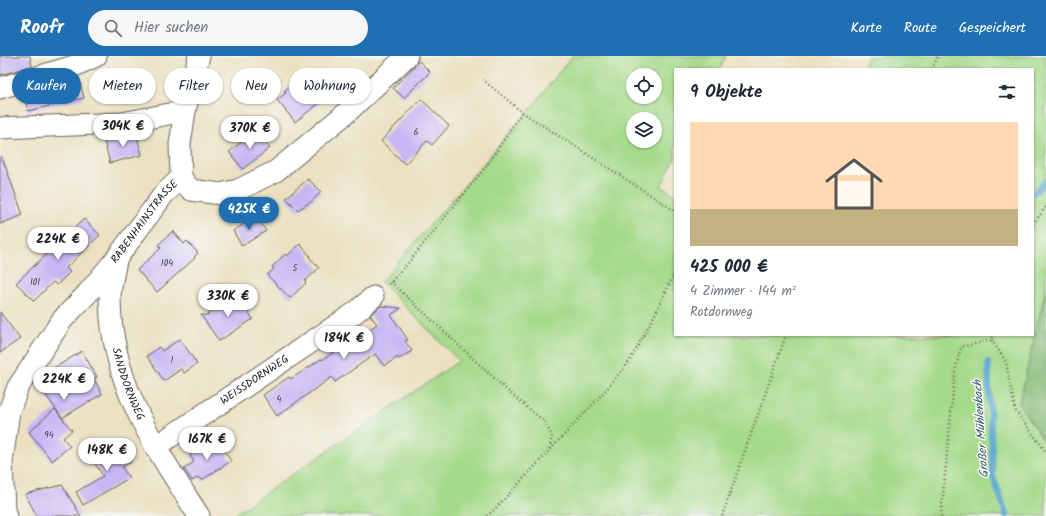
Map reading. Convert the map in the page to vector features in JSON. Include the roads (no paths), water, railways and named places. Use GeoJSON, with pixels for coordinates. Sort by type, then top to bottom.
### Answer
{"type":"FeatureCollection","features":[{"type":"Feature","properties":{"kind":"street"},"geometry":{"type":"LineString","coordinates":[[0,88],[69,61],[96,56]]}},
{"type":"Feature","properties":{"kind":"street","name":"RABENHAINSTRASSE"},"geometry":{"type":"LineString","coordinates":[[3,512],[2,462],[9,411],[18,387],[62,320],[87,294],[116,259],[164,194],[181,178],[180,144],[185,111],[198,56]]}},
{"type":"Feature","properties":{"kind":"street"},"geometry":{"type":"LineString","coordinates":[[181,178],[192,190],[221,194],[238,190],[276,171],[345,114],[408,56]]}},
{"type":"Feature","properties":{"kind":"street"},"geometry":{"type":"LineString","coordinates":[[0,128],[122,123],[185,111]]}},
{"type":"Feature","properties":{"kind":"street","name":"SANDDORNWEG"},"geometry":{"type":"LineString","coordinates":[[116,259],[110,298],[115,347],[126,388],[155,447],[199,516]]}},
{"type":"Feature","properties":{"kind":"street","name":"WEISSDORNWEG"},"geometry":{"type":"LineString","coordinates":[[155,447],[356,312],[373,297]]}},
{"type":"Feature","properties":{"kind":"waterway","name":"Großer Mühlenbach"},"geometry":{"type":"LineString","coordinates":[[1034,193],[1046,181]]}},
{"type":"Feature","properties":{"kind":"waterway","name":"Großer Mühlenbach"},"geometry":{"type":"LineString","coordinates":[[988,362],[993,476],[1007,516]]}}]}
